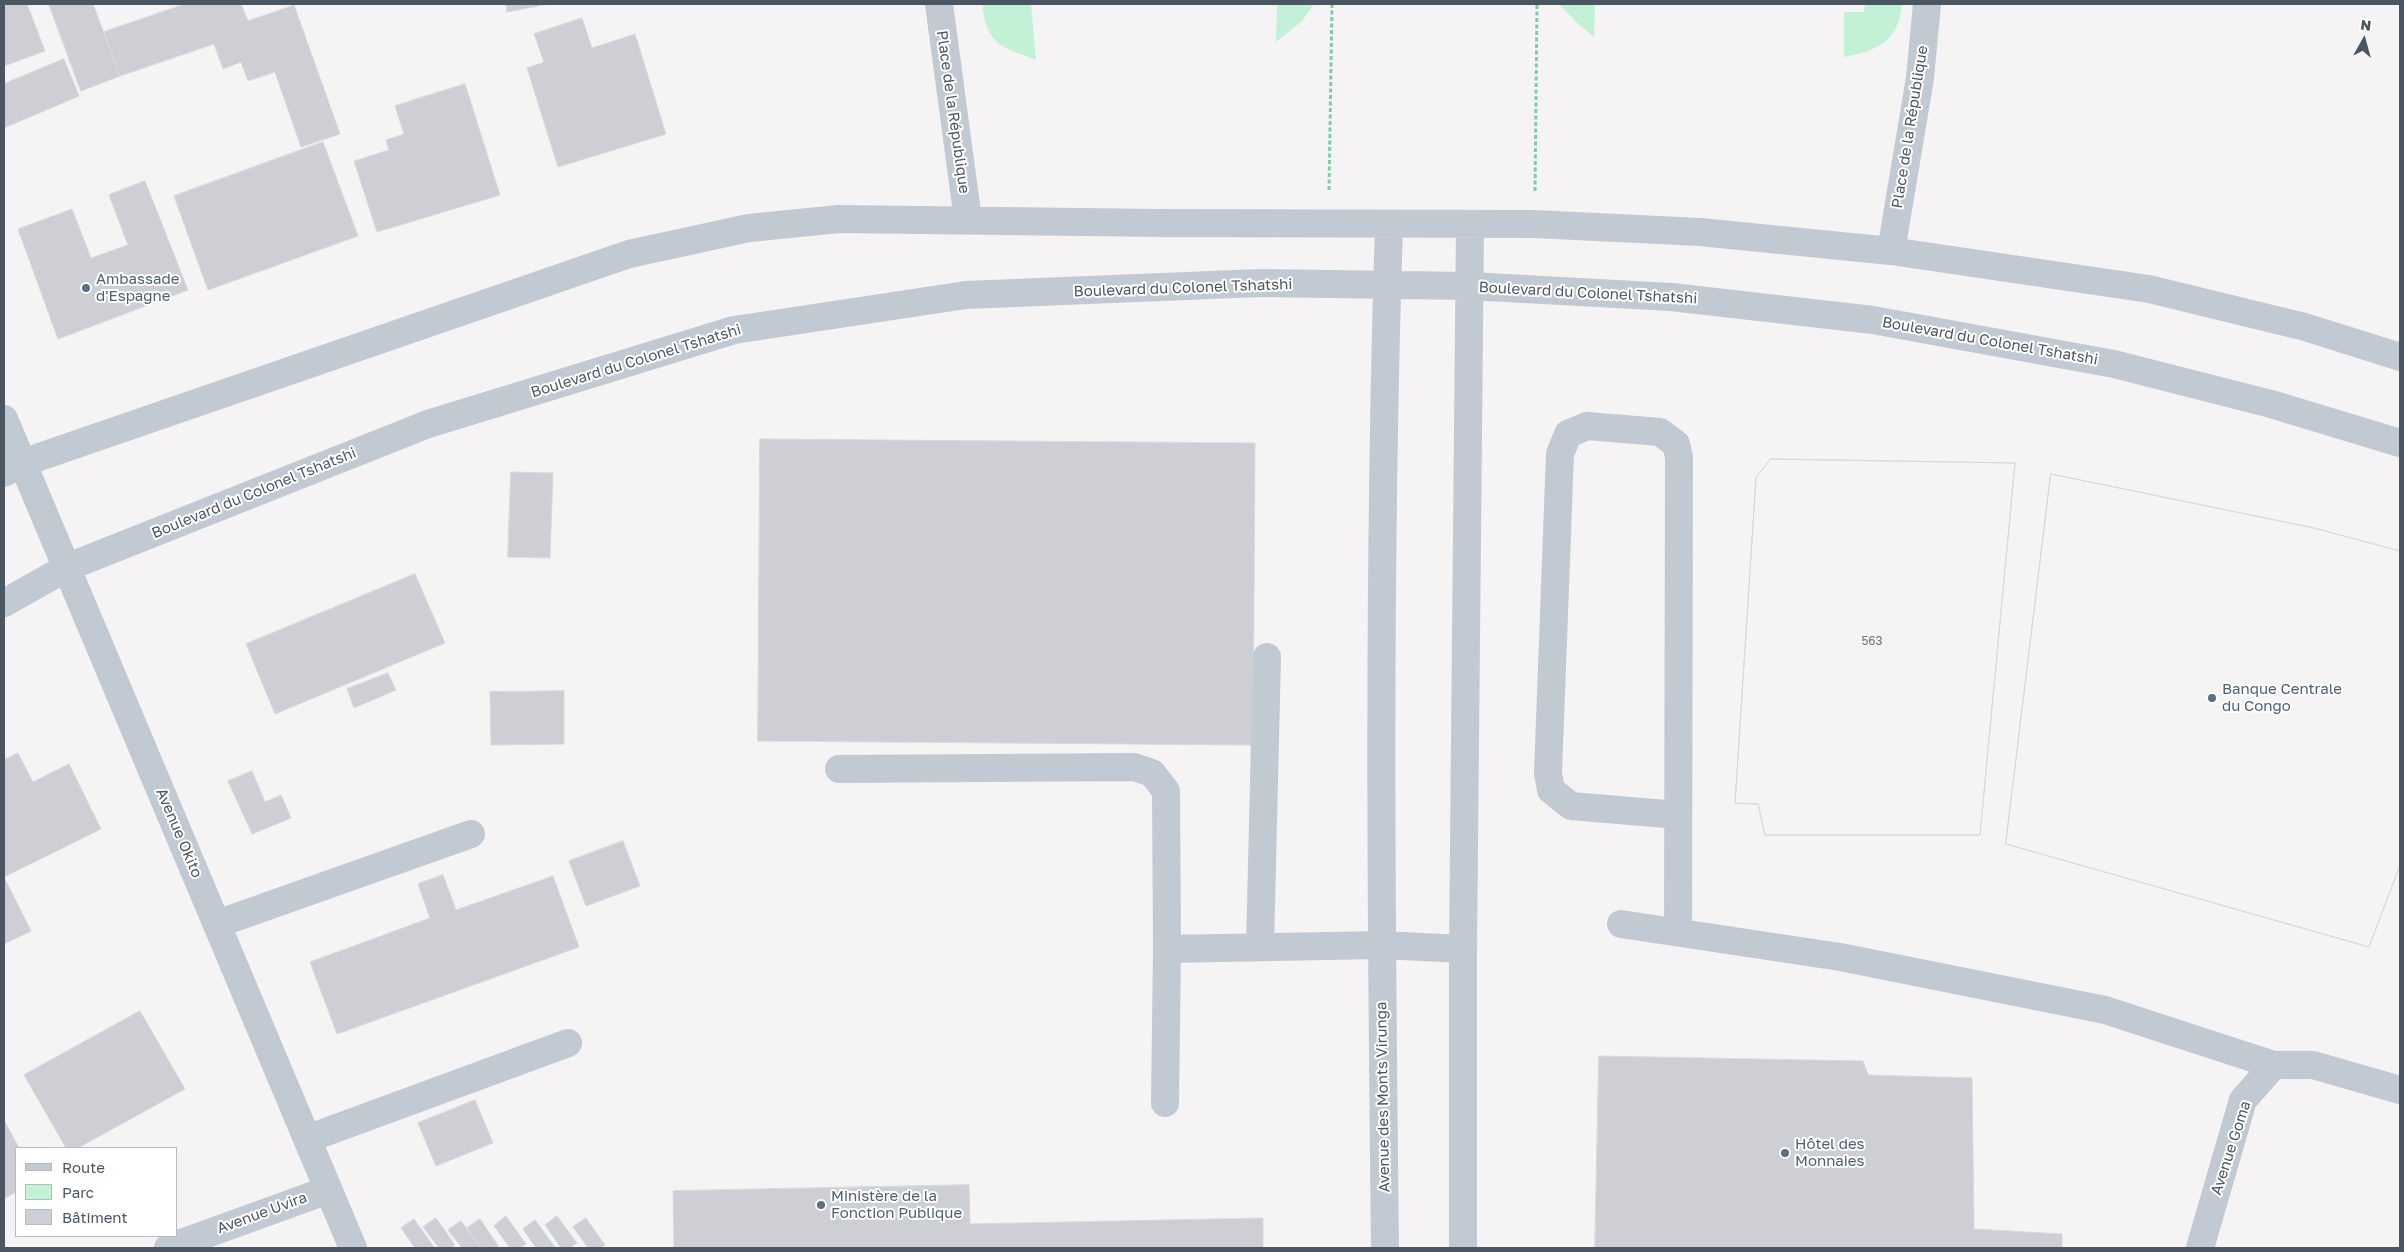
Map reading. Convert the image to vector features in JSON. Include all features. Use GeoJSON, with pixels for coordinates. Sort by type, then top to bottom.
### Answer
{"type":"FeatureCollection","features":[{"type":"Feature","properties":{"kind":"street","name":"Place de la République"},"geometry":{"type":"LineString","coordinates":[[939,4],[968,220]]}},
{"type":"Feature","properties":{"kind":"street","name":"Place de la République"},"geometry":{"type":"LineString","coordinates":[[1891,251],[1920,78],[1927,4]]}},
{"type":"Feature","properties":{"kind":"street"},"geometry":{"type":"LineString","coordinates":[[13,468],[629,254],[749,228],[839,219],[1162,223],[1534,224],[1700,232],[1891,251],[2149,289],[2305,327],[2400,357]]}},
{"type":"Feature","properties":{"kind":"street","name":"Avenue des Monts Virunga"},"geometry":{"type":"LineString","coordinates":[[1385,1248],[1381,946],[1381,603],[1389,224]]}},
{"type":"Feature","properties":{"kind":"street"},"geometry":{"type":"LineString","coordinates":[[1463,1248],[1463,949],[1470,224]]}},
{"type":"Feature","properties":{"kind":"street","name":"Boulevard du Colonel Tshatshi"},"geometry":{"type":"LineString","coordinates":[[4,603],[68,567],[428,424],[734,330],[966,295],[1260,284],[1469,286],[1671,296],[1873,320],[2114,364],[2271,404],[2400,443]]}},
{"type":"Feature","properties":{"kind":"street","name":"Avenue Okito"},"geometry":{"type":"LineString","coordinates":[[4,419],[13,468],[68,567],[353,1248]]}},
{"type":"Feature","properties":{"kind":"street"},"geometry":{"type":"LineString","coordinates":[[1678,815],[1570,806],[1551,790],[1548,773],[1560,454],[1568,434],[1587,426],[1660,432],[1676,444],[1679,457],[1678,931]]}},
{"type":"Feature","properties":{"kind":"street"},"geometry":{"type":"LineString","coordinates":[[1260,948],[1267,657]]}},
{"type":"Feature","properties":{"kind":"street"},"geometry":{"type":"LineString","coordinates":[[838,769],[1134,767],[1152,773],[1166,791],[1168,949],[1165,1103]]}},
{"type":"Feature","properties":{"kind":"street"},"geometry":{"type":"LineString","coordinates":[[217,924],[471,834]]}},
{"type":"Feature","properties":{"kind":"street"},"geometry":{"type":"LineString","coordinates":[[1620,924],[1678,931],[1840,957],[2105,1010],[2274,1065],[2313,1065],[2400,1090]]}},
{"type":"Feature","properties":{"kind":"street"},"geometry":{"type":"LineString","coordinates":[[1168,949],[1381,946],[1463,949]]}},
{"type":"Feature","properties":{"kind":"street"},"geometry":{"type":"LineString","coordinates":[[307,1139],[568,1043]]}},
{"type":"Feature","properties":{"kind":"street","name":"Avenue Goma"},"geometry":{"type":"LineString","coordinates":[[2200,1248],[2243,1100],[2274,1065]]}},
{"type":"Feature","properties":{"kind":"street","name":"Avenue Uvira"},"geometry":{"type":"LineString","coordinates":[[168,1248],[328,1190]]}},
{"type":"Feature","properties":{"kind":"path"},"geometry":{"type":"LineString","coordinates":[[1328,223],[1332,4]]}},
{"type":"Feature","properties":{"kind":"path"},"geometry":{"type":"LineString","coordinates":[[1534,224],[1537,4]]}},
{"type":"Feature","properties":{"kind":"green space"},"geometry":{"type":"Polygon","coordinates":[[[982,4],[1031,4],[1036,60],[1004,47],[997,42],[987,28],[982,4]]]}},
{"type":"Feature","properties":{"kind":"green space"},"geometry":{"type":"Polygon","coordinates":[[[1277,4],[1314,4],[1302,21],[1276,42],[1277,4]]]}},
{"type":"Feature","properties":{"kind":"green space"},"geometry":{"type":"Polygon","coordinates":[[[1559,4],[1595,4],[1594,37],[1577,23],[1559,4]]]}},
{"type":"Feature","properties":{"kind":"green space"},"geometry":{"type":"Polygon","coordinates":[[[1865,4],[1902,4],[1900,17],[1891,35],[1884,42],[1867,51],[1844,57],[1844,12],[1864,12],[1865,4]]]}},
{"type":"Feature","properties":{"kind":"building"},"geometry":{"type":"Polygon","coordinates":[[[4,4],[27,4],[45,51],[4,66],[4,4]]]}},
{"type":"Feature","properties":{"kind":"building"},"geometry":{"type":"Polygon","coordinates":[[[49,4],[93,4],[120,76],[81,91],[49,4]]]}},
{"type":"Feature","properties":{"kind":"building"},"geometry":{"type":"Polygon","coordinates":[[[185,4],[241,4],[248,21],[294,5],[340,134],[301,147],[275,72],[248,81],[241,62],[223,69],[214,44],[120,76],[104,32],[185,4]]]}},
{"type":"Feature","properties":{"kind":"building"},"geometry":{"type":"Polygon","coordinates":[[[506,4],[549,4],[507,12],[506,4]]]}},
{"type":"Feature","properties":{"kind":"building"},"geometry":{"type":"Polygon","coordinates":[[[582,18],[592,48],[635,34],[666,134],[558,167],[527,68],[544,62],[534,34],[582,18]]]}},
{"type":"Feature","properties":{"kind":"building"},"geometry":{"type":"Polygon","coordinates":[[[64,59],[79,96],[4,128],[4,84],[64,59]]]}},
{"type":"Feature","properties":{"kind":"building"},"geometry":{"type":"Polygon","coordinates":[[[465,84],[500,195],[377,232],[354,161],[389,150],[386,140],[404,134],[395,106],[465,84]]]}},
{"type":"Feature","properties":{"kind":"building"},"geometry":{"type":"Polygon","coordinates":[[[323,142],[358,236],[208,290],[174,196],[323,142]]]}},
{"type":"Feature","properties":{"kind":"building"},"geometry":{"type":"Polygon","coordinates":[[[145,181],[188,290],[58,339],[18,229],[72,209],[91,258],[128,245],[109,195],[145,181]]]}},
{"type":"Feature","properties":{"kind":"building"},"geometry":{"type":"Polygon","coordinates":[[[760,439],[1255,443],[1253,745],[758,741],[760,439]]]}},
{"type":"Feature","properties":{"kind":"building"},"geometry":{"type":"Polygon","coordinates":[[[1771,459],[2015,463],[1980,835],[1765,835],[1758,804],[1735,803],[1756,478],[1771,459]]]}},
{"type":"Feature","properties":{"kind":"building"},"geometry":{"type":"Polygon","coordinates":[[[1771,459],[2015,463],[1980,835],[1765,835],[1758,804],[1735,803],[1756,478],[1771,459]]]}},
{"type":"Feature","properties":{"kind":"building"},"geometry":{"type":"Polygon","coordinates":[[[511,472],[553,473],[550,558],[508,557],[511,472]]]}},
{"type":"Feature","properties":{"kind":"building","name":"Banque Centrale du Congo"},"geometry":{"type":"Polygon","coordinates":[[[2051,474],[2314,528],[2400,551],[2400,865],[2369,947],[2006,844],[2051,474]]]}},
{"type":"Feature","properties":{"kind":"building","name":"Banque Centrale du Congo"},"geometry":{"type":"Polygon","coordinates":[[[2051,474],[2314,528],[2400,551],[2400,865],[2369,947],[2006,844],[2051,474]]]}},
{"type":"Feature","properties":{"kind":"building"},"geometry":{"type":"Polygon","coordinates":[[[415,574],[445,643],[275,714],[246,644],[415,574]]]}},
{"type":"Feature","properties":{"kind":"building"},"geometry":{"type":"Polygon","coordinates":[[[388,673],[396,690],[354,708],[347,689],[388,673]]]}},
{"type":"Feature","properties":{"kind":"building"},"geometry":{"type":"Polygon","coordinates":[[[564,691],[564,744],[491,745],[490,692],[564,691]]]}},
{"type":"Feature","properties":{"kind":"building"},"geometry":{"type":"Polygon","coordinates":[[[18,753],[33,782],[69,764],[101,829],[4,877],[4,760],[18,753]]]}},
{"type":"Feature","properties":{"kind":"building"},"geometry":{"type":"Polygon","coordinates":[[[252,771],[265,802],[281,795],[291,818],[252,834],[228,781],[252,771]]]}},
{"type":"Feature","properties":{"kind":"building"},"geometry":{"type":"Polygon","coordinates":[[[623,841],[640,886],[586,906],[569,861],[623,841]]]}},
{"type":"Feature","properties":{"kind":"building"},"geometry":{"type":"Polygon","coordinates":[[[443,875],[456,910],[553,876],[579,947],[337,1034],[310,962],[430,918],[418,884],[443,875]]]}},
{"type":"Feature","properties":{"kind":"building"},"geometry":{"type":"Polygon","coordinates":[[[4,877],[31,931],[4,944],[4,877]]]}},
{"type":"Feature","properties":{"kind":"building"},"geometry":{"type":"Polygon","coordinates":[[[140,1011],[185,1089],[80,1147],[65,1147],[24,1075],[140,1011]]]}},
{"type":"Feature","properties":{"kind":"building","name":"Hôtel des Monnaies"},"geometry":{"type":"Polygon","coordinates":[[[1599,1056],[1863,1061],[1868,1075],[1972,1078],[1974,1229],[2062,1234],[2062,1248],[1595,1248],[1599,1056]]]}},
{"type":"Feature","properties":{"kind":"building"},"geometry":{"type":"Polygon","coordinates":[[[475,1100],[493,1143],[436,1166],[418,1123],[475,1100]]]}},
{"type":"Feature","properties":{"kind":"building"},"geometry":{"type":"Polygon","coordinates":[[[4,1120],[18,1147],[15,1147],[15,1193],[4,1199],[4,1120]]]}},
{"type":"Feature","properties":{"kind":"building","name":"Ministère de la Fonction Publique"},"geometry":{"type":"Polygon","coordinates":[[[969,1185],[970,1224],[1263,1218],[1263,1248],[674,1248],[673,1191],[969,1185]]]}},
{"type":"Feature","properties":{"kind":"building"},"geometry":{"type":"Polygon","coordinates":[[[506,1216],[526,1244],[520,1248],[510,1248],[494,1226],[506,1216]]]}},
{"type":"Feature","properties":{"kind":"building"},"geometry":{"type":"Polygon","coordinates":[[[557,1216],[577,1243],[570,1248],[561,1248],[545,1225],[557,1216]]]}},
{"type":"Feature","properties":{"kind":"building"},"geometry":{"type":"Polygon","coordinates":[[[436,1218],[455,1245],[451,1248],[439,1248],[423,1227],[436,1218]]]}},
{"type":"Feature","properties":{"kind":"building"},"geometry":{"type":"Polygon","coordinates":[[[586,1218],[605,1245],[601,1248],[588,1248],[573,1227],[586,1218]]]}},
{"type":"Feature","properties":{"kind":"building"},"geometry":{"type":"Polygon","coordinates":[[[414,1219],[434,1247],[415,1248],[401,1228],[414,1219]]]}},
{"type":"Feature","properties":{"kind":"building"},"geometry":{"type":"Polygon","coordinates":[[[480,1219],[499,1247],[481,1248],[467,1228],[480,1219]]]}},
{"type":"Feature","properties":{"kind":"building"},"geometry":{"type":"Polygon","coordinates":[[[535,1220],[554,1248],[536,1248],[523,1229],[535,1220]]]}},
{"type":"Feature","properties":{"kind":"building"},"geometry":{"type":"Polygon","coordinates":[[[461,1221],[481,1248],[462,1248],[448,1230],[461,1221]]]}},
{"type":"Feature","properties":{"kind":"place","name":"Ambassade d'Espagne"},"geometry":{"type":"Point","coordinates":[86,288]}},
{"type":"Feature","properties":{"kind":"place","name":"Banque Centrale du Congo"},"geometry":{"type":"Point","coordinates":[2212,698]}},
{"type":"Feature","properties":{"kind":"place","name":"Hôtel des Monnaies"},"geometry":{"type":"Point","coordinates":[1785,1153]}},
{"type":"Feature","properties":{"kind":"place","name":"Ministère de la Fonction Publique"},"geometry":{"type":"Point","coordinates":[821,1205]}}]}
